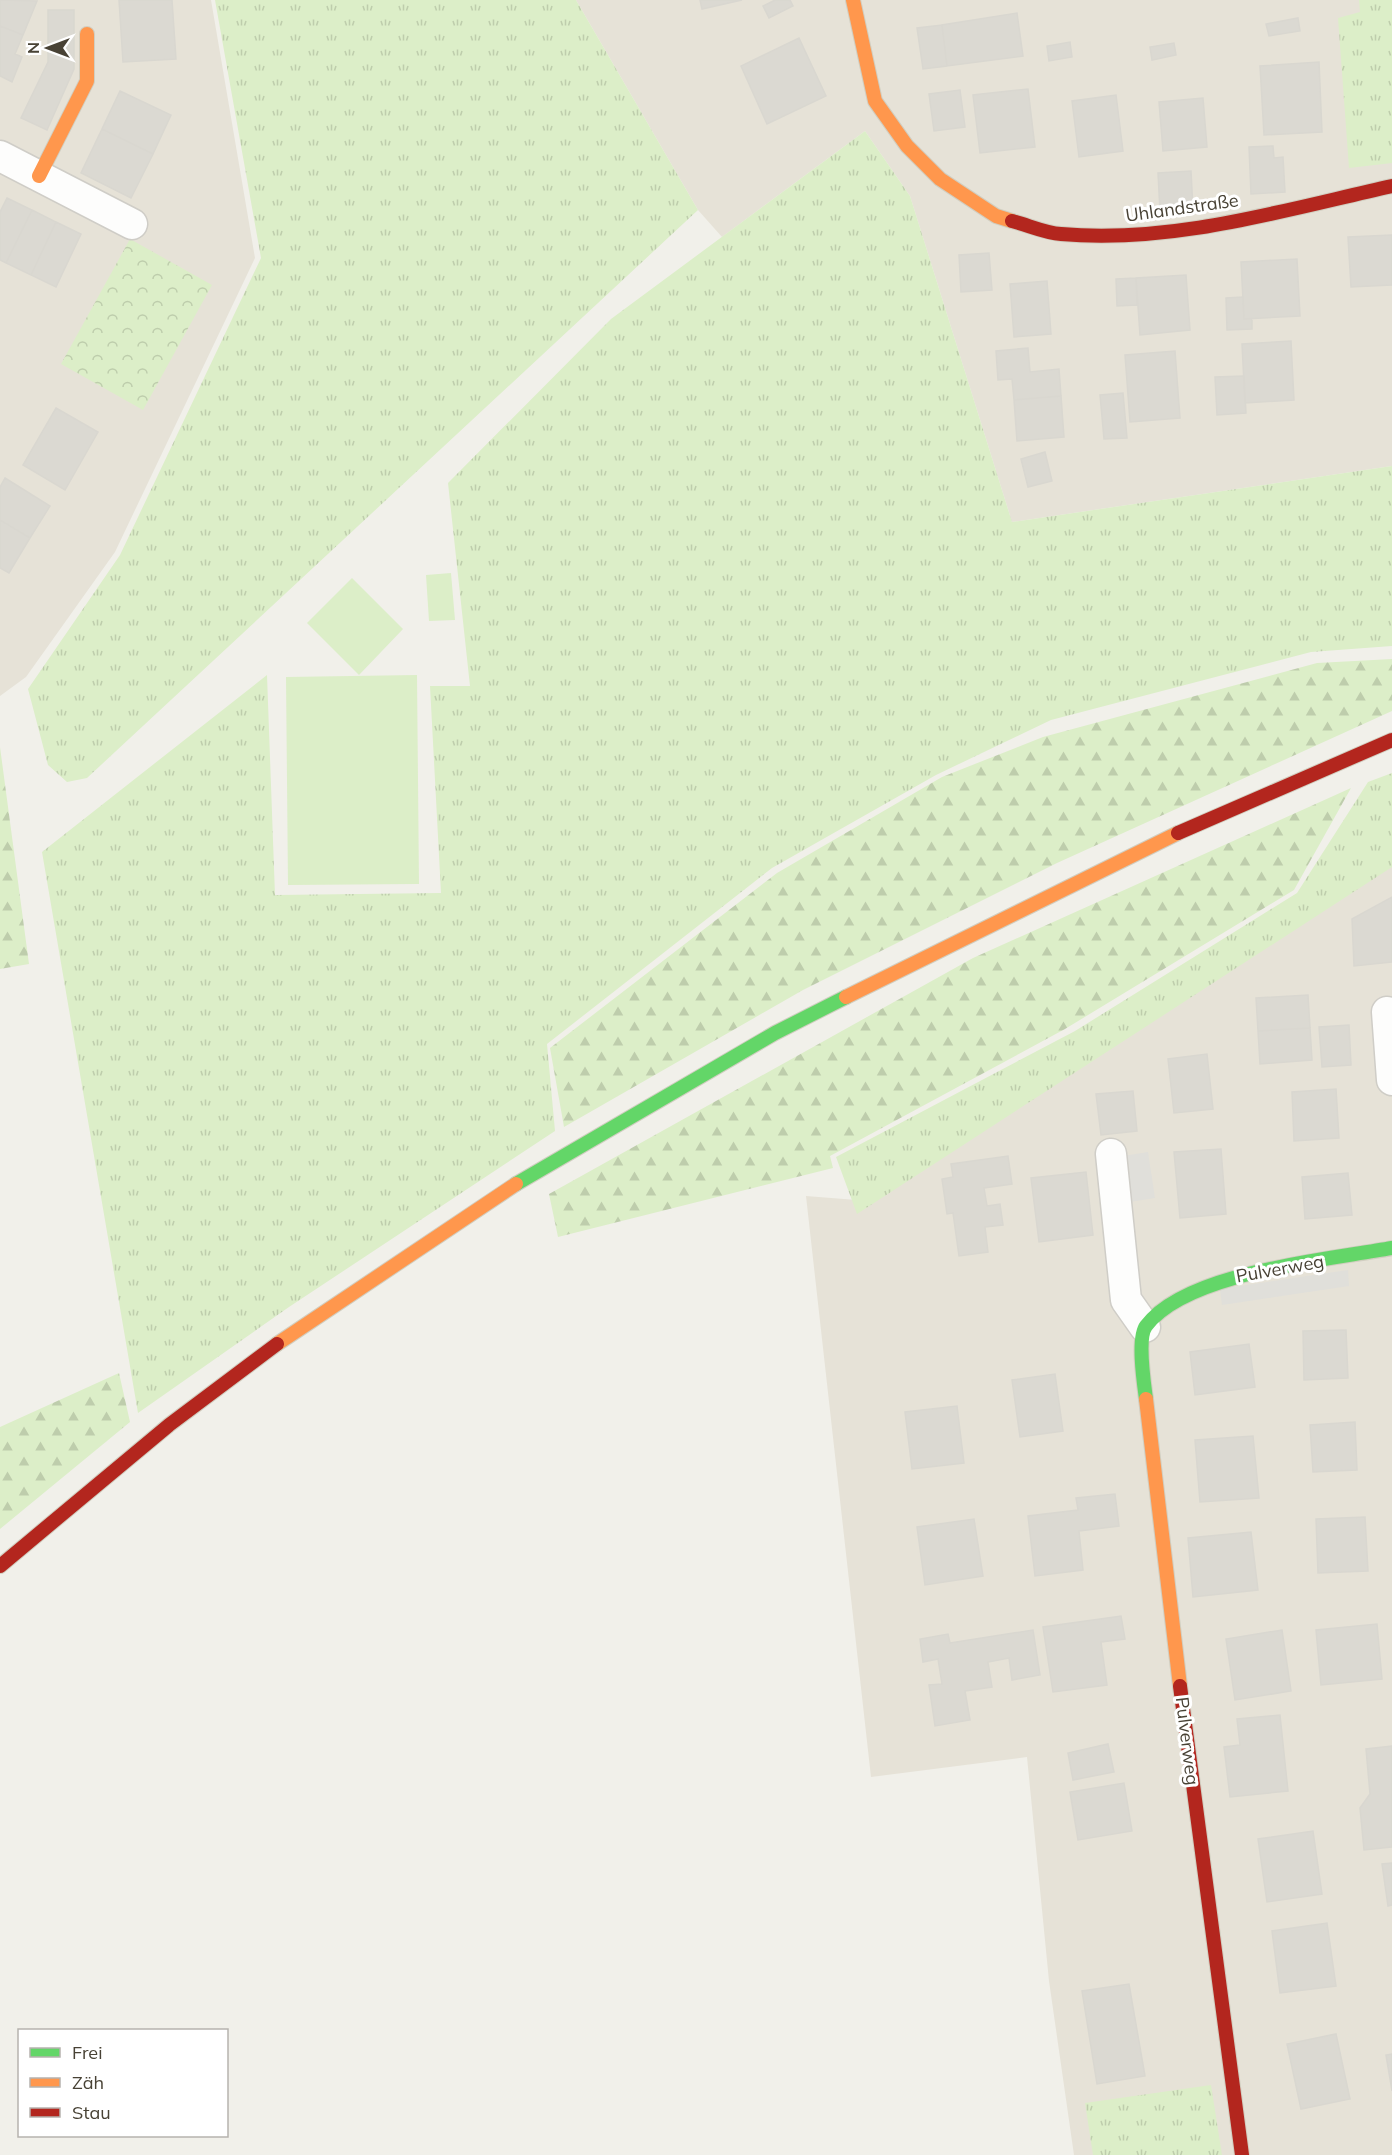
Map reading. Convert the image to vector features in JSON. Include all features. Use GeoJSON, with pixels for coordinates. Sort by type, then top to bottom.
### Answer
{"type":"FeatureCollection","features":[{"type":"Feature","properties":{"kind":"street","name":"Uhlandstraße"},"geometry":{"type":"LineString","coordinates":[[853,0],[875,101],[907,146],[939,179],[996,216],[1059,234],[1134,235],[1214,225],[1392,186]]}},
{"type":"Feature","properties":{"kind":"street"},"geometry":{"type":"LineString","coordinates":[[39,176],[87,81],[87,34]]}},
{"type":"Feature","properties":{"kind":"street"},"geometry":{"type":"LineString","coordinates":[[0,156],[132,224]]}},
{"type":"Feature","properties":{"kind":"street"},"geometry":{"type":"LineString","coordinates":[[0,1566],[150,1440],[297,1329],[492,1198],[775,1033],[1070,884],[1224,811],[1392,740]]}},
{"type":"Feature","properties":{"kind":"street"},"geometry":{"type":"LineString","coordinates":[[1387,1012],[1392,1080]]}},
{"type":"Feature","properties":{"kind":"street"},"geometry":{"type":"LineString","coordinates":[[1111,1154],[1126,1300],[1145,1327]]}},
{"type":"Feature","properties":{"kind":"street","name":"Pulverweg"},"geometry":{"type":"LineString","coordinates":[[1242,2155],[1151,1450],[1142,1340],[1145,1327],[1179,1298],[1227,1278],[1392,1248]]}},
{"type":"Feature","properties":{"kind":"shaded area"},"geometry":{"type":"Polygon","coordinates":[[[0,0],[211,0],[255,258],[115,552],[26,677],[0,696],[0,0]]]}},
{"type":"Feature","properties":{"kind":"shaded area"},"geometry":{"type":"Polygon","coordinates":[[[576,0],[1392,0],[1392,466],[1012,522],[910,196],[865,131],[722,237],[698,210],[576,0]]]}},
{"type":"Feature","properties":{"kind":"shaded area"},"geometry":{"type":"Polygon","coordinates":[[[1392,860],[1392,2155],[1074,2155],[1049,1981],[1027,1757],[871,1777],[806,1196],[869,1201],[1392,860]]]}},
{"type":"Feature","properties":{"kind":"shaded area"},"geometry":{"type":"Polygon","coordinates":[[[1148,1152],[1155,1198],[1130,1202],[1123,1156],[1148,1152]]]}},
{"type":"Feature","properties":{"kind":"shaded area"},"geometry":{"type":"Polygon","coordinates":[[[1348,1270],[1349,1286],[1222,1305],[1220,1289],[1348,1270]]]}},
{"type":"Feature","properties":{"kind":"green space"},"geometry":{"type":"Polygon","coordinates":[[[215,0],[576,0],[698,210],[87,778],[67,782],[48,765],[28,689],[120,555],[261,258],[215,0]]]}},
{"type":"Feature","properties":{"kind":"green space"},"geometry":{"type":"Polygon","coordinates":[[[1359,0],[1392,0],[1392,163],[1349,168],[1338,18],[1360,12],[1359,0]]]}},
{"type":"Feature","properties":{"kind":"green space"},"geometry":{"type":"Polygon","coordinates":[[[865,131],[910,196],[1012,522],[1392,466],[1392,646],[1311,652],[1051,720],[936,775],[772,868],[547,1044],[555,1131],[289,1307],[138,1413],[42,852],[267,675],[275,895],[441,893],[430,686],[470,686],[448,483],[611,319],[865,131]]]}},
{"type":"Feature","properties":{"kind":"green space"},"geometry":{"type":"Polygon","coordinates":[[[130,239],[212,285],[143,410],[61,364],[130,239]]]}},
{"type":"Feature","properties":{"kind":"green space"},"geometry":{"type":"Polygon","coordinates":[[[451,573],[455,620],[429,621],[426,575],[451,573]]]}},
{"type":"Feature","properties":{"kind":"green space"},"geometry":{"type":"Polygon","coordinates":[[[352,578],[403,629],[359,675],[307,623],[352,578]]]}},
{"type":"Feature","properties":{"kind":"green space"},"geometry":{"type":"Polygon","coordinates":[[[1392,659],[1392,711],[1057,863],[803,990],[564,1127],[550,1048],[777,873],[942,777],[1043,737],[1317,663],[1392,659]]]}},
{"type":"Feature","properties":{"kind":"green space"},"geometry":{"type":"Polygon","coordinates":[[[417,675],[419,884],[288,885],[286,677],[417,675]]]}},
{"type":"Feature","properties":{"kind":"green space"},"geometry":{"type":"Polygon","coordinates":[[[0,747],[29,964],[0,969],[0,747]]]}},
{"type":"Feature","properties":{"kind":"green space"},"geometry":{"type":"Polygon","coordinates":[[[1392,773],[1392,867],[857,1214],[836,1157],[1075,1031],[1297,893],[1368,782],[1392,773]]]}},
{"type":"Feature","properties":{"kind":"green space"},"geometry":{"type":"Polygon","coordinates":[[[1351,788],[1294,890],[1065,1029],[830,1156],[833,1168],[558,1237],[549,1194],[973,958],[1351,788]]]}},
{"type":"Feature","properties":{"kind":"green space"},"geometry":{"type":"Polygon","coordinates":[[[119,1373],[130,1422],[0,1529],[0,1427],[119,1373]]]}},
{"type":"Feature","properties":{"kind":"green space"},"geometry":{"type":"Polygon","coordinates":[[[1211,2085],[1222,2155],[1093,2155],[1085,2103],[1211,2085]]]}},
{"type":"Feature","properties":{"kind":"building"},"geometry":{"type":"Polygon","coordinates":[[[0,0],[37,1],[23,35],[0,26],[0,0]]]}},
{"type":"Feature","properties":{"kind":"building"},"geometry":{"type":"Polygon","coordinates":[[[119,0],[172,0],[176,59],[123,62],[119,0]]]}},
{"type":"Feature","properties":{"kind":"building"},"geometry":{"type":"Polygon","coordinates":[[[700,0],[742,0],[702,9],[700,0]]]}},
{"type":"Feature","properties":{"kind":"building"},"geometry":{"type":"Polygon","coordinates":[[[775,0],[790,0],[793,6],[769,18],[763,6],[775,0]]]}},
{"type":"Feature","properties":{"kind":"building"},"geometry":{"type":"Polygon","coordinates":[[[48,10],[74,10],[74,69],[47,130],[21,118],[48,62],[48,10]]]}},
{"type":"Feature","properties":{"kind":"building"},"geometry":{"type":"Polygon","coordinates":[[[1017,13],[1023,56],[947,66],[942,25],[1017,13]]]}},
{"type":"Feature","properties":{"kind":"building"},"geometry":{"type":"Polygon","coordinates":[[[1298,18],[1300,31],[1269,36],[1266,24],[1298,18]]]}},
{"type":"Feature","properties":{"kind":"building"},"geometry":{"type":"Polygon","coordinates":[[[942,25],[947,66],[923,69],[917,28],[942,25]]]}},
{"type":"Feature","properties":{"kind":"building"},"geometry":{"type":"Polygon","coordinates":[[[0,26],[23,35],[15,54],[22,57],[12,82],[0,76],[0,26]]]}},
{"type":"Feature","properties":{"kind":"building"},"geometry":{"type":"Polygon","coordinates":[[[799,38],[826,96],[767,124],[741,66],[799,38]]]}},
{"type":"Feature","properties":{"kind":"building"},"geometry":{"type":"Polygon","coordinates":[[[1070,42],[1072,57],[1049,61],[1047,46],[1070,42]]]}},
{"type":"Feature","properties":{"kind":"building"},"geometry":{"type":"Polygon","coordinates":[[[1174,43],[1176,55],[1152,60],[1150,47],[1174,43]]]}},
{"type":"Feature","properties":{"kind":"building"},"geometry":{"type":"Polygon","coordinates":[[[1319,62],[1322,132],[1264,135],[1260,66],[1319,62]]]}},
{"type":"Feature","properties":{"kind":"building"},"geometry":{"type":"Polygon","coordinates":[[[1028,89],[1035,147],[980,153],[973,95],[1028,89]]]}},
{"type":"Feature","properties":{"kind":"building"},"geometry":{"type":"Polygon","coordinates":[[[960,90],[965,127],[934,131],[929,94],[960,90]]]}},
{"type":"Feature","properties":{"kind":"building"},"geometry":{"type":"Polygon","coordinates":[[[120,91],[171,115],[153,154],[102,129],[120,91]]]}},
{"type":"Feature","properties":{"kind":"building"},"geometry":{"type":"Polygon","coordinates":[[[1116,95],[1123,151],[1079,157],[1072,101],[1116,95]]]}},
{"type":"Feature","properties":{"kind":"building"},"geometry":{"type":"Polygon","coordinates":[[[1203,98],[1207,147],[1163,151],[1159,102],[1203,98]]]}},
{"type":"Feature","properties":{"kind":"building"},"geometry":{"type":"Polygon","coordinates":[[[102,129],[153,154],[131,198],[81,173],[102,129]]]}},
{"type":"Feature","properties":{"kind":"building"},"geometry":{"type":"Polygon","coordinates":[[[1273,146],[1274,158],[1283,157],[1285,192],[1251,194],[1249,147],[1273,146]]]}},
{"type":"Feature","properties":{"kind":"building"},"geometry":{"type":"Polygon","coordinates":[[[1191,171],[1193,209],[1160,211],[1158,173],[1191,171]]]}},
{"type":"Feature","properties":{"kind":"building"},"geometry":{"type":"Polygon","coordinates":[[[7,198],[32,210],[6,263],[0,260],[0,212],[7,198]]]}},
{"type":"Feature","properties":{"kind":"building"},"geometry":{"type":"Polygon","coordinates":[[[32,210],[56,222],[31,275],[6,263],[32,210]]]}},
{"type":"Feature","properties":{"kind":"building"},"geometry":{"type":"Polygon","coordinates":[[[56,222],[81,234],[56,287],[31,275],[56,222]]]}},
{"type":"Feature","properties":{"kind":"building"},"geometry":{"type":"Polygon","coordinates":[[[1392,235],[1392,285],[1351,287],[1348,237],[1392,235]]]}},
{"type":"Feature","properties":{"kind":"building"},"geometry":{"type":"Polygon","coordinates":[[[989,253],[992,290],[961,292],[959,255],[989,253]]]}},
{"type":"Feature","properties":{"kind":"building"},"geometry":{"type":"Polygon","coordinates":[[[1297,259],[1300,316],[1244,319],[1241,262],[1297,259]]]}},
{"type":"Feature","properties":{"kind":"building"},"geometry":{"type":"Polygon","coordinates":[[[1186,275],[1190,330],[1140,335],[1136,278],[1186,275]]]}},
{"type":"Feature","properties":{"kind":"building"},"geometry":{"type":"Polygon","coordinates":[[[1136,278],[1137,305],[1117,306],[1116,279],[1136,278]]]}},
{"type":"Feature","properties":{"kind":"building"},"geometry":{"type":"Polygon","coordinates":[[[1047,281],[1051,334],[1014,337],[1010,284],[1047,281]]]}},
{"type":"Feature","properties":{"kind":"building"},"geometry":{"type":"Polygon","coordinates":[[[1243,297],[1244,319],[1252,319],[1252,329],[1227,330],[1226,298],[1243,297]]]}},
{"type":"Feature","properties":{"kind":"building"},"geometry":{"type":"Polygon","coordinates":[[[1291,341],[1294,400],[1245,403],[1242,344],[1291,341]]]}},
{"type":"Feature","properties":{"kind":"building"},"geometry":{"type":"Polygon","coordinates":[[[1028,348],[1030,372],[1059,369],[1061,396],[1014,400],[1012,379],[998,380],[996,351],[1028,348]]]}},
{"type":"Feature","properties":{"kind":"building"},"geometry":{"type":"Polygon","coordinates":[[[1175,351],[1180,418],[1130,422],[1125,355],[1175,351]]]}},
{"type":"Feature","properties":{"kind":"building"},"geometry":{"type":"Polygon","coordinates":[[[1244,376],[1246,413],[1217,415],[1215,377],[1244,376]]]}},
{"type":"Feature","properties":{"kind":"building"},"geometry":{"type":"Polygon","coordinates":[[[1123,393],[1127,438],[1104,439],[1100,395],[1123,393]]]}},
{"type":"Feature","properties":{"kind":"building"},"geometry":{"type":"Polygon","coordinates":[[[1061,396],[1064,437],[1017,441],[1014,400],[1061,396]]]}},
{"type":"Feature","properties":{"kind":"building"},"geometry":{"type":"Polygon","coordinates":[[[56,408],[98,432],[65,490],[23,465],[56,408]]]}},
{"type":"Feature","properties":{"kind":"building"},"geometry":{"type":"Polygon","coordinates":[[[1045,452],[1052,481],[1028,487],[1021,459],[1045,452]]]}},
{"type":"Feature","properties":{"kind":"building"},"geometry":{"type":"Polygon","coordinates":[[[5,478],[50,506],[30,538],[0,520],[0,487],[5,478]]]}},
{"type":"Feature","properties":{"kind":"building"},"geometry":{"type":"Polygon","coordinates":[[[0,520],[30,538],[9,573],[0,568],[0,520]]]}},
{"type":"Feature","properties":{"kind":"building"},"geometry":{"type":"Polygon","coordinates":[[[1392,897],[1392,962],[1354,966],[1352,919],[1392,897]]]}},
{"type":"Feature","properties":{"kind":"building"},"geometry":{"type":"Polygon","coordinates":[[[1308,995],[1310,1028],[1258,1031],[1256,998],[1308,995]]]}},
{"type":"Feature","properties":{"kind":"building"},"geometry":{"type":"Polygon","coordinates":[[[1349,1025],[1351,1065],[1322,1067],[1319,1027],[1349,1025]]]}},
{"type":"Feature","properties":{"kind":"building"},"geometry":{"type":"Polygon","coordinates":[[[1310,1028],[1312,1060],[1260,1064],[1258,1031],[1310,1028]]]}},
{"type":"Feature","properties":{"kind":"building"},"geometry":{"type":"Polygon","coordinates":[[[1207,1054],[1213,1109],[1174,1113],[1168,1059],[1207,1054]]]}},
{"type":"Feature","properties":{"kind":"building"},"geometry":{"type":"Polygon","coordinates":[[[1336,1089],[1339,1138],[1294,1141],[1292,1092],[1336,1089]]]}},
{"type":"Feature","properties":{"kind":"building"},"geometry":{"type":"Polygon","coordinates":[[[1133,1091],[1137,1131],[1101,1135],[1096,1094],[1133,1091]]]}},
{"type":"Feature","properties":{"kind":"building"},"geometry":{"type":"Polygon","coordinates":[[[1221,1149],[1226,1214],[1180,1218],[1174,1152],[1221,1149]]]}},
{"type":"Feature","properties":{"kind":"building"},"geometry":{"type":"Polygon","coordinates":[[[1008,1156],[1012,1184],[984,1188],[987,1206],[1000,1204],[1003,1225],[985,1227],[988,1252],[959,1256],[953,1213],[947,1214],[942,1179],[953,1177],[951,1164],[1008,1156]]]}},
{"type":"Feature","properties":{"kind":"building"},"geometry":{"type":"Polygon","coordinates":[[[1086,1172],[1093,1235],[1039,1242],[1031,1178],[1086,1172]]]}},
{"type":"Feature","properties":{"kind":"building"},"geometry":{"type":"Polygon","coordinates":[[[1348,1173],[1352,1215],[1305,1219],[1302,1177],[1348,1173]]]}},
{"type":"Feature","properties":{"kind":"building"},"geometry":{"type":"Polygon","coordinates":[[[1346,1330],[1348,1378],[1304,1380],[1303,1331],[1346,1330]]]}},
{"type":"Feature","properties":{"kind":"building"},"geometry":{"type":"Polygon","coordinates":[[[1249,1344],[1255,1387],[1195,1395],[1190,1352],[1249,1344]]]}},
{"type":"Feature","properties":{"kind":"building"},"geometry":{"type":"Polygon","coordinates":[[[1055,1374],[1063,1431],[1020,1437],[1012,1380],[1055,1374]]]}},
{"type":"Feature","properties":{"kind":"building"},"geometry":{"type":"Polygon","coordinates":[[[957,1406],[964,1463],[912,1469],[905,1412],[957,1406]]]}},
{"type":"Feature","properties":{"kind":"building"},"geometry":{"type":"Polygon","coordinates":[[[1355,1422],[1357,1470],[1313,1472],[1310,1425],[1355,1422]]]}},
{"type":"Feature","properties":{"kind":"building"},"geometry":{"type":"Polygon","coordinates":[[[1253,1436],[1259,1498],[1200,1502],[1195,1440],[1253,1436]]]}},
{"type":"Feature","properties":{"kind":"building"},"geometry":{"type":"Polygon","coordinates":[[[1115,1494],[1119,1526],[1079,1531],[1083,1570],[1035,1576],[1028,1516],[1078,1510],[1076,1498],[1115,1494]]]}},
{"type":"Feature","properties":{"kind":"building"},"geometry":{"type":"Polygon","coordinates":[[[1365,1517],[1368,1571],[1318,1573],[1316,1519],[1365,1517]]]}},
{"type":"Feature","properties":{"kind":"building"},"geometry":{"type":"Polygon","coordinates":[[[974,1519],[983,1576],[925,1585],[917,1527],[974,1519]]]}},
{"type":"Feature","properties":{"kind":"building"},"geometry":{"type":"Polygon","coordinates":[[[1251,1532],[1258,1590],[1193,1597],[1188,1538],[1251,1532]]]}},
{"type":"Feature","properties":{"kind":"building"},"geometry":{"type":"Polygon","coordinates":[[[1121,1616],[1125,1639],[1101,1642],[1107,1685],[1053,1692],[1043,1627],[1121,1616]]]}},
{"type":"Feature","properties":{"kind":"building"},"geometry":{"type":"Polygon","coordinates":[[[1377,1624],[1382,1679],[1321,1685],[1316,1630],[1377,1624]]]}},
{"type":"Feature","properties":{"kind":"building"},"geometry":{"type":"Polygon","coordinates":[[[1033,1630],[1040,1675],[1012,1680],[1009,1658],[988,1662],[992,1687],[965,1691],[970,1720],[935,1726],[929,1685],[942,1684],[938,1659],[923,1662],[920,1639],[948,1634],[950,1643],[1033,1630]]]}},
{"type":"Feature","properties":{"kind":"building"},"geometry":{"type":"Polygon","coordinates":[[[1282,1630],[1291,1691],[1235,1700],[1226,1639],[1282,1630]]]}},
{"type":"Feature","properties":{"kind":"building"},"geometry":{"type":"Polygon","coordinates":[[[1280,1715],[1288,1791],[1230,1797],[1224,1747],[1240,1745],[1237,1719],[1280,1715]]]}},
{"type":"Feature","properties":{"kind":"building"},"geometry":{"type":"Polygon","coordinates":[[[1108,1744],[1114,1772],[1073,1780],[1068,1753],[1108,1744]]]}},
{"type":"Feature","properties":{"kind":"building"},"geometry":{"type":"Polygon","coordinates":[[[1392,1746],[1392,1847],[1364,1850],[1360,1808],[1370,1794],[1366,1749],[1392,1746]]]}},
{"type":"Feature","properties":{"kind":"building"},"geometry":{"type":"Polygon","coordinates":[[[1124,1783],[1132,1831],[1078,1840],[1070,1792],[1124,1783]]]}},
{"type":"Feature","properties":{"kind":"building"},"geometry":{"type":"Polygon","coordinates":[[[1313,1831],[1322,1894],[1267,1902],[1258,1839],[1313,1831]]]}},
{"type":"Feature","properties":{"kind":"building"},"geometry":{"type":"Polygon","coordinates":[[[1392,1863],[1392,1905],[1388,1906],[1382,1864],[1392,1863]]]}},
{"type":"Feature","properties":{"kind":"building"},"geometry":{"type":"Polygon","coordinates":[[[1327,1923],[1336,1986],[1280,1993],[1272,1931],[1327,1923]]]}},
{"type":"Feature","properties":{"kind":"building"},"geometry":{"type":"Polygon","coordinates":[[[1129,1984],[1145,2076],[1097,2084],[1082,1991],[1129,1984]]]}},
{"type":"Feature","properties":{"kind":"building"},"geometry":{"type":"Polygon","coordinates":[[[1336,2034],[1350,2099],[1301,2109],[1287,2044],[1336,2034]]]}},
{"type":"Feature","properties":{"kind":"building"},"geometry":{"type":"Polygon","coordinates":[[[1392,2054],[1392,2091],[1386,2055],[1392,2054]]]}},
{"type":"Feature","properties":{"kind":"traffic: fast"},"geometry":{"type":"LineString","coordinates":[[516,1184],[775,1033],[846,997]]}},
{"type":"Feature","properties":{"kind":"traffic: fast"},"geometry":{"type":"LineString","coordinates":[[1146,1399],[1142,1361],[1143,1332],[1146,1326],[1165,1308],[1192,1293],[1260,1271],[1392,1248]]}},
{"type":"Feature","properties":{"kind":"traffic: slow"},"geometry":{"type":"LineString","coordinates":[[853,0],[875,101],[907,146],[940,179],[996,216],[1012,221]]}},
{"type":"Feature","properties":{"kind":"traffic: slow"},"geometry":{"type":"LineString","coordinates":[[39,176],[87,81],[87,34]]}},
{"type":"Feature","properties":{"kind":"traffic: slow"},"geometry":{"type":"LineString","coordinates":[[846,997],[1178,833]]}},
{"type":"Feature","properties":{"kind":"traffic: slow"},"geometry":{"type":"LineString","coordinates":[[277,1344],[516,1184]]}},
{"type":"Feature","properties":{"kind":"traffic: slow"},"geometry":{"type":"LineString","coordinates":[[1146,1399],[1180,1686]]}},
{"type":"Feature","properties":{"kind":"traffic: jam"},"geometry":{"type":"LineString","coordinates":[[1012,221],[1061,234],[1103,236],[1144,234],[1228,223],[1392,186]]}},
{"type":"Feature","properties":{"kind":"traffic: jam"},"geometry":{"type":"LineString","coordinates":[[1178,833],[1392,740]]}},
{"type":"Feature","properties":{"kind":"traffic: jam"},"geometry":{"type":"LineString","coordinates":[[0,1566],[169,1425],[277,1344]]}},
{"type":"Feature","properties":{"kind":"traffic: jam"},"geometry":{"type":"LineString","coordinates":[[1180,1686],[1242,2155]]}}]}
